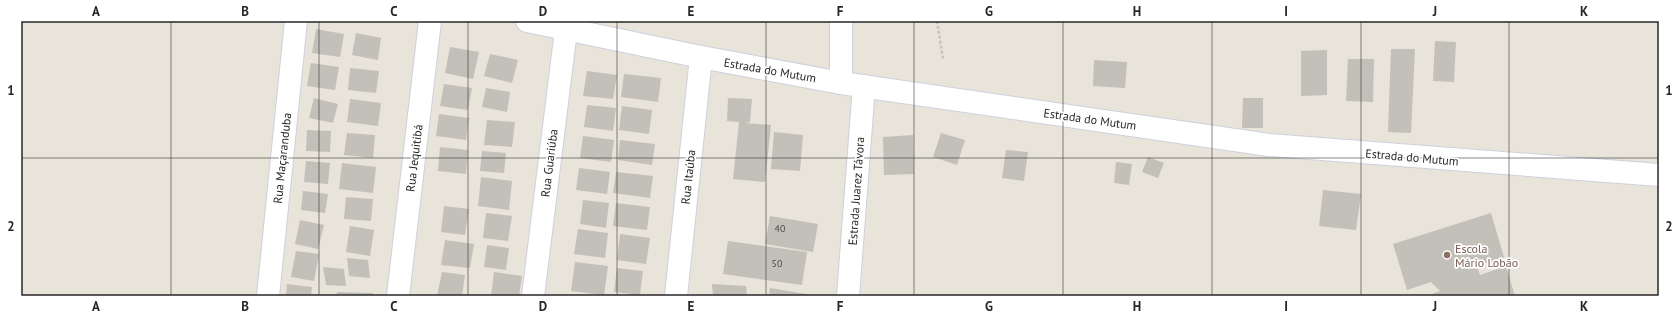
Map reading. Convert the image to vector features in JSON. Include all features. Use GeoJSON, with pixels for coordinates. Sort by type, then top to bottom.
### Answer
{"type":"FeatureCollection","features":[{"type":"Feature","properties":{"kind":"street","name":"Rua Maçaranduba"},"geometry":{"type":"LineString","coordinates":[[268,296],[296,21]]}},
{"type":"Feature","properties":{"kind":"street","name":"Rua Jequitibá"},"geometry":{"type":"LineString","coordinates":[[398,296],[430,21]]}},
{"type":"Feature","properties":{"kind":"street","name":"Estrada do Mutum"},"geometry":{"type":"LineString","coordinates":[[527,21],[701,57],[864,86],[1269,145],[1659,175]]}},
{"type":"Feature","properties":{"kind":"street"},"geometry":{"type":"LineString","coordinates":[[841,21],[841,82]]}},
{"type":"Feature","properties":{"kind":"street","name":"Rua Guariúba"},"geometry":{"type":"LineString","coordinates":[[533,296],[566,30]]}},
{"type":"Feature","properties":{"kind":"street","name":"Rua Itaúba"},"geometry":{"type":"LineString","coordinates":[[676,296],[701,57]]}},
{"type":"Feature","properties":{"kind":"street","name":"Estrada Juarez Távora"},"geometry":{"type":"LineString","coordinates":[[848,296],[864,86]]}},
{"type":"Feature","properties":{"kind":"path"},"geometry":{"type":"LineString","coordinates":[[938,21],[943,59]]}},
{"type":"Feature","properties":{"kind":"building"},"geometry":{"type":"Polygon","coordinates":[[[316,29],[344,34],[340,57],[312,53],[316,29]]]}},
{"type":"Feature","properties":{"kind":"building"},"geometry":{"type":"Polygon","coordinates":[[[356,33],[381,38],[378,60],[352,55],[356,33]]]}},
{"type":"Feature","properties":{"kind":"building"},"geometry":{"type":"Polygon","coordinates":[[[1435,41],[1456,42],[1454,82],[1433,81],[1435,41]]]}},
{"type":"Feature","properties":{"kind":"building"},"geometry":{"type":"Polygon","coordinates":[[[450,47],[479,52],[473,79],[445,73],[450,47]]]}},
{"type":"Feature","properties":{"kind":"building"},"geometry":{"type":"Polygon","coordinates":[[[1391,49],[1415,49],[1411,133],[1388,132],[1391,49]]]}},
{"type":"Feature","properties":{"kind":"building"},"geometry":{"type":"Polygon","coordinates":[[[1327,50],[1327,95],[1301,96],[1301,51],[1327,50]]]}},
{"type":"Feature","properties":{"kind":"building"},"geometry":{"type":"Polygon","coordinates":[[[490,54],[518,60],[512,83],[484,76],[490,54]]]}},
{"type":"Feature","properties":{"kind":"building"},"geometry":{"type":"Polygon","coordinates":[[[1348,59],[1374,59],[1373,102],[1346,101],[1348,59]]]}},
{"type":"Feature","properties":{"kind":"building"},"geometry":{"type":"Polygon","coordinates":[[[1094,60],[1127,62],[1125,88],[1093,86],[1094,60]]]}},
{"type":"Feature","properties":{"kind":"building"},"geometry":{"type":"Polygon","coordinates":[[[311,63],[339,67],[335,90],[307,86],[311,63]]]}},
{"type":"Feature","properties":{"kind":"building"},"geometry":{"type":"Polygon","coordinates":[[[350,68],[379,71],[376,93],[348,90],[350,68]]]}},
{"type":"Feature","properties":{"kind":"building"},"geometry":{"type":"Polygon","coordinates":[[[587,71],[617,75],[613,99],[583,96],[587,71]]]}},
{"type":"Feature","properties":{"kind":"building"},"geometry":{"type":"Polygon","coordinates":[[[624,74],[661,78],[658,102],[621,97],[624,74]]]}},
{"type":"Feature","properties":{"kind":"building"},"geometry":{"type":"Polygon","coordinates":[[[444,84],[472,88],[468,110],[440,106],[444,84]]]}},
{"type":"Feature","properties":{"kind":"building"},"geometry":{"type":"Polygon","coordinates":[[[486,88],[510,92],[507,112],[482,107],[486,88]]]}},
{"type":"Feature","properties":{"kind":"building"},"geometry":{"type":"Polygon","coordinates":[[[314,98],[338,104],[333,123],[309,118],[314,98]]]}},
{"type":"Feature","properties":{"kind":"building"},"geometry":{"type":"Polygon","coordinates":[[[728,98],[752,99],[750,122],[745,123],[771,125],[765,182],[733,179],[739,122],[727,121],[728,98]]]}},
{"type":"Feature","properties":{"kind":"building"},"geometry":{"type":"Polygon","coordinates":[[[1243,98],[1263,98],[1263,128],[1242,128],[1243,98]]]}},
{"type":"Feature","properties":{"kind":"building"},"geometry":{"type":"Polygon","coordinates":[[[350,99],[381,103],[378,126],[347,122],[350,99]]]}},
{"type":"Feature","properties":{"kind":"building"},"geometry":{"type":"Polygon","coordinates":[[[587,105],[616,108],[613,131],[584,127],[587,105]]]}},
{"type":"Feature","properties":{"kind":"building"},"geometry":{"type":"Polygon","coordinates":[[[622,106],[652,110],[649,134],[619,130],[622,106]]]}},
{"type":"Feature","properties":{"kind":"building"},"geometry":{"type":"Polygon","coordinates":[[[439,114],[469,118],[466,140],[436,136],[439,114]]]}},
{"type":"Feature","properties":{"kind":"building"},"geometry":{"type":"Polygon","coordinates":[[[487,120],[515,122],[512,147],[484,145],[487,120]]]}},
{"type":"Feature","properties":{"kind":"building"},"geometry":{"type":"Polygon","coordinates":[[[307,130],[331,131],[330,152],[306,151],[307,130]]]}},
{"type":"Feature","properties":{"kind":"building"},"geometry":{"type":"Polygon","coordinates":[[[774,132],[803,135],[800,171],[771,169],[774,132]]]}},
{"type":"Feature","properties":{"kind":"building"},"geometry":{"type":"Polygon","coordinates":[[[347,133],[375,135],[373,158],[344,155],[347,133]]]}},
{"type":"Feature","properties":{"kind":"building"},"geometry":{"type":"Polygon","coordinates":[[[941,133],[965,140],[957,165],[933,157],[941,133]]]}},
{"type":"Feature","properties":{"kind":"building"},"geometry":{"type":"Polygon","coordinates":[[[913,135],[914,174],[884,175],[883,137],[913,135]]]}},
{"type":"Feature","properties":{"kind":"building"},"geometry":{"type":"Polygon","coordinates":[[[583,136],[614,140],[611,162],[580,158],[583,136]]]}},
{"type":"Feature","properties":{"kind":"building"},"geometry":{"type":"Polygon","coordinates":[[[620,140],[655,144],[652,165],[618,160],[620,140]]]}},
{"type":"Feature","properties":{"kind":"building"},"geometry":{"type":"Polygon","coordinates":[[[440,147],[468,150],[466,174],[438,171],[440,147]]]}},
{"type":"Feature","properties":{"kind":"building"},"geometry":{"type":"Polygon","coordinates":[[[1006,150],[1028,152],[1024,181],[1002,178],[1006,150]]]}},
{"type":"Feature","properties":{"kind":"building"},"geometry":{"type":"Polygon","coordinates":[[[482,151],[506,153],[504,173],[480,171],[482,151]]]}},
{"type":"Feature","properties":{"kind":"building"},"geometry":{"type":"Polygon","coordinates":[[[1148,157],[1164,163],[1158,178],[1142,172],[1148,157]]]}},
{"type":"Feature","properties":{"kind":"building"},"geometry":{"type":"Polygon","coordinates":[[[306,161],[330,163],[328,184],[304,182],[306,161]]]}},
{"type":"Feature","properties":{"kind":"building"},"geometry":{"type":"Polygon","coordinates":[[[1116,162],[1132,164],[1129,185],[1114,183],[1116,162]]]}},
{"type":"Feature","properties":{"kind":"building"},"geometry":{"type":"Polygon","coordinates":[[[342,163],[376,167],[373,193],[339,189],[342,163]]]}},
{"type":"Feature","properties":{"kind":"building"},"geometry":{"type":"Polygon","coordinates":[[[579,168],[610,172],[607,194],[576,190],[579,168]]]}},
{"type":"Feature","properties":{"kind":"building"},"geometry":{"type":"Polygon","coordinates":[[[616,172],[653,176],[650,198],[613,193],[616,172]]]}},
{"type":"Feature","properties":{"kind":"building"},"geometry":{"type":"Polygon","coordinates":[[[481,177],[512,181],[509,210],[478,206],[481,177]]]}},
{"type":"Feature","properties":{"kind":"building"},"geometry":{"type":"Polygon","coordinates":[[[1323,190],[1361,194],[1356,230],[1319,226],[1323,190]]]}},
{"type":"Feature","properties":{"kind":"building"},"geometry":{"type":"Polygon","coordinates":[[[303,191],[328,194],[325,213],[301,210],[303,191]]]}},
{"type":"Feature","properties":{"kind":"building"},"geometry":{"type":"Polygon","coordinates":[[[346,197],[373,199],[371,221],[344,219],[346,197]]]}},
{"type":"Feature","properties":{"kind":"building"},"geometry":{"type":"Polygon","coordinates":[[[583,200],[609,203],[606,228],[580,224],[583,200]]]}},
{"type":"Feature","properties":{"kind":"building"},"geometry":{"type":"Polygon","coordinates":[[[616,203],[650,207],[647,230],[613,226],[616,203]]]}},
{"type":"Feature","properties":{"kind":"building"},"geometry":{"type":"Polygon","coordinates":[[[444,206],[469,209],[465,235],[441,232],[444,206]]]}},
{"type":"Feature","properties":{"kind":"building"},"geometry":{"type":"Polygon","coordinates":[[[486,213],[512,216],[508,241],[483,238],[486,213]]]}},
{"type":"Feature","properties":{"kind":"building"},"geometry":{"type":"Polygon","coordinates":[[[1491,213],[1504,257],[1477,266],[1480,275],[1506,266],[1515,296],[1427,296],[1440,291],[1431,282],[1407,290],[1393,244],[1491,213]]]}},
{"type":"Feature","properties":{"kind":"building"},"geometry":{"type":"Polygon","coordinates":[[[770,216],[818,224],[813,252],[765,244],[770,216]]]}},
{"type":"Feature","properties":{"kind":"building"},"geometry":{"type":"Polygon","coordinates":[[[300,220],[324,225],[318,249],[295,244],[300,220]]]}},
{"type":"Feature","properties":{"kind":"building"},"geometry":{"type":"Polygon","coordinates":[[[350,226],[374,230],[370,256],[346,252],[350,226]]]}},
{"type":"Feature","properties":{"kind":"building"},"geometry":{"type":"Polygon","coordinates":[[[578,229],[608,233],[605,258],[574,254],[578,229]]]}},
{"type":"Feature","properties":{"kind":"building"},"geometry":{"type":"Polygon","coordinates":[[[620,234],[650,238],[646,264],[617,260],[620,234]]]}},
{"type":"Feature","properties":{"kind":"building"},"geometry":{"type":"Polygon","coordinates":[[[445,240],[474,244],[470,268],[441,265],[445,240]]]}},
{"type":"Feature","properties":{"kind":"building"},"geometry":{"type":"Polygon","coordinates":[[[728,241],[807,252],[802,285],[723,274],[728,241]]]}},
{"type":"Feature","properties":{"kind":"building"},"geometry":{"type":"Polygon","coordinates":[[[487,245],[509,248],[506,270],[484,267],[487,245]]]}},
{"type":"Feature","properties":{"kind":"building"},"geometry":{"type":"Polygon","coordinates":[[[296,251],[319,254],[314,281],[291,277],[296,251]]]}},
{"type":"Feature","properties":{"kind":"building"},"geometry":{"type":"Polygon","coordinates":[[[347,258],[368,260],[370,278],[349,276],[347,258]]]}},
{"type":"Feature","properties":{"kind":"building"},"geometry":{"type":"Polygon","coordinates":[[[575,262],[608,266],[604,295],[571,291],[575,262]]]}},
{"type":"Feature","properties":{"kind":"building"},"geometry":{"type":"Polygon","coordinates":[[[323,267],[344,269],[346,286],[326,285],[323,267]]]}},
{"type":"Feature","properties":{"kind":"building"},"geometry":{"type":"Polygon","coordinates":[[[617,268],[643,271],[640,295],[614,292],[617,268]]]}},
{"type":"Feature","properties":{"kind":"building"},"geometry":{"type":"Polygon","coordinates":[[[442,272],[465,275],[462,296],[437,296],[442,272]]]}},
{"type":"Feature","properties":{"kind":"building"},"geometry":{"type":"Polygon","coordinates":[[[494,272],[522,276],[519,296],[491,296],[494,272]]]}},
{"type":"Feature","properties":{"kind":"building"},"geometry":{"type":"Polygon","coordinates":[[[287,284],[312,287],[311,296],[286,296],[287,284]]]}},
{"type":"Feature","properties":{"kind":"building"},"geometry":{"type":"Polygon","coordinates":[[[712,284],[746,286],[747,296],[713,296],[712,284]]]}},
{"type":"Feature","properties":{"kind":"building"},"geometry":{"type":"Polygon","coordinates":[[[770,288],[812,295],[812,296],[769,296],[770,288]]]}},
{"type":"Feature","properties":{"kind":"building"},"geometry":{"type":"Polygon","coordinates":[[[337,292],[373,293],[374,296],[336,296],[337,292]]]}},
{"type":"Feature","properties":{"kind":"place","name":"Escola Mário Lobão"},"geometry":{"type":"Point","coordinates":[1447,255]}}]}
